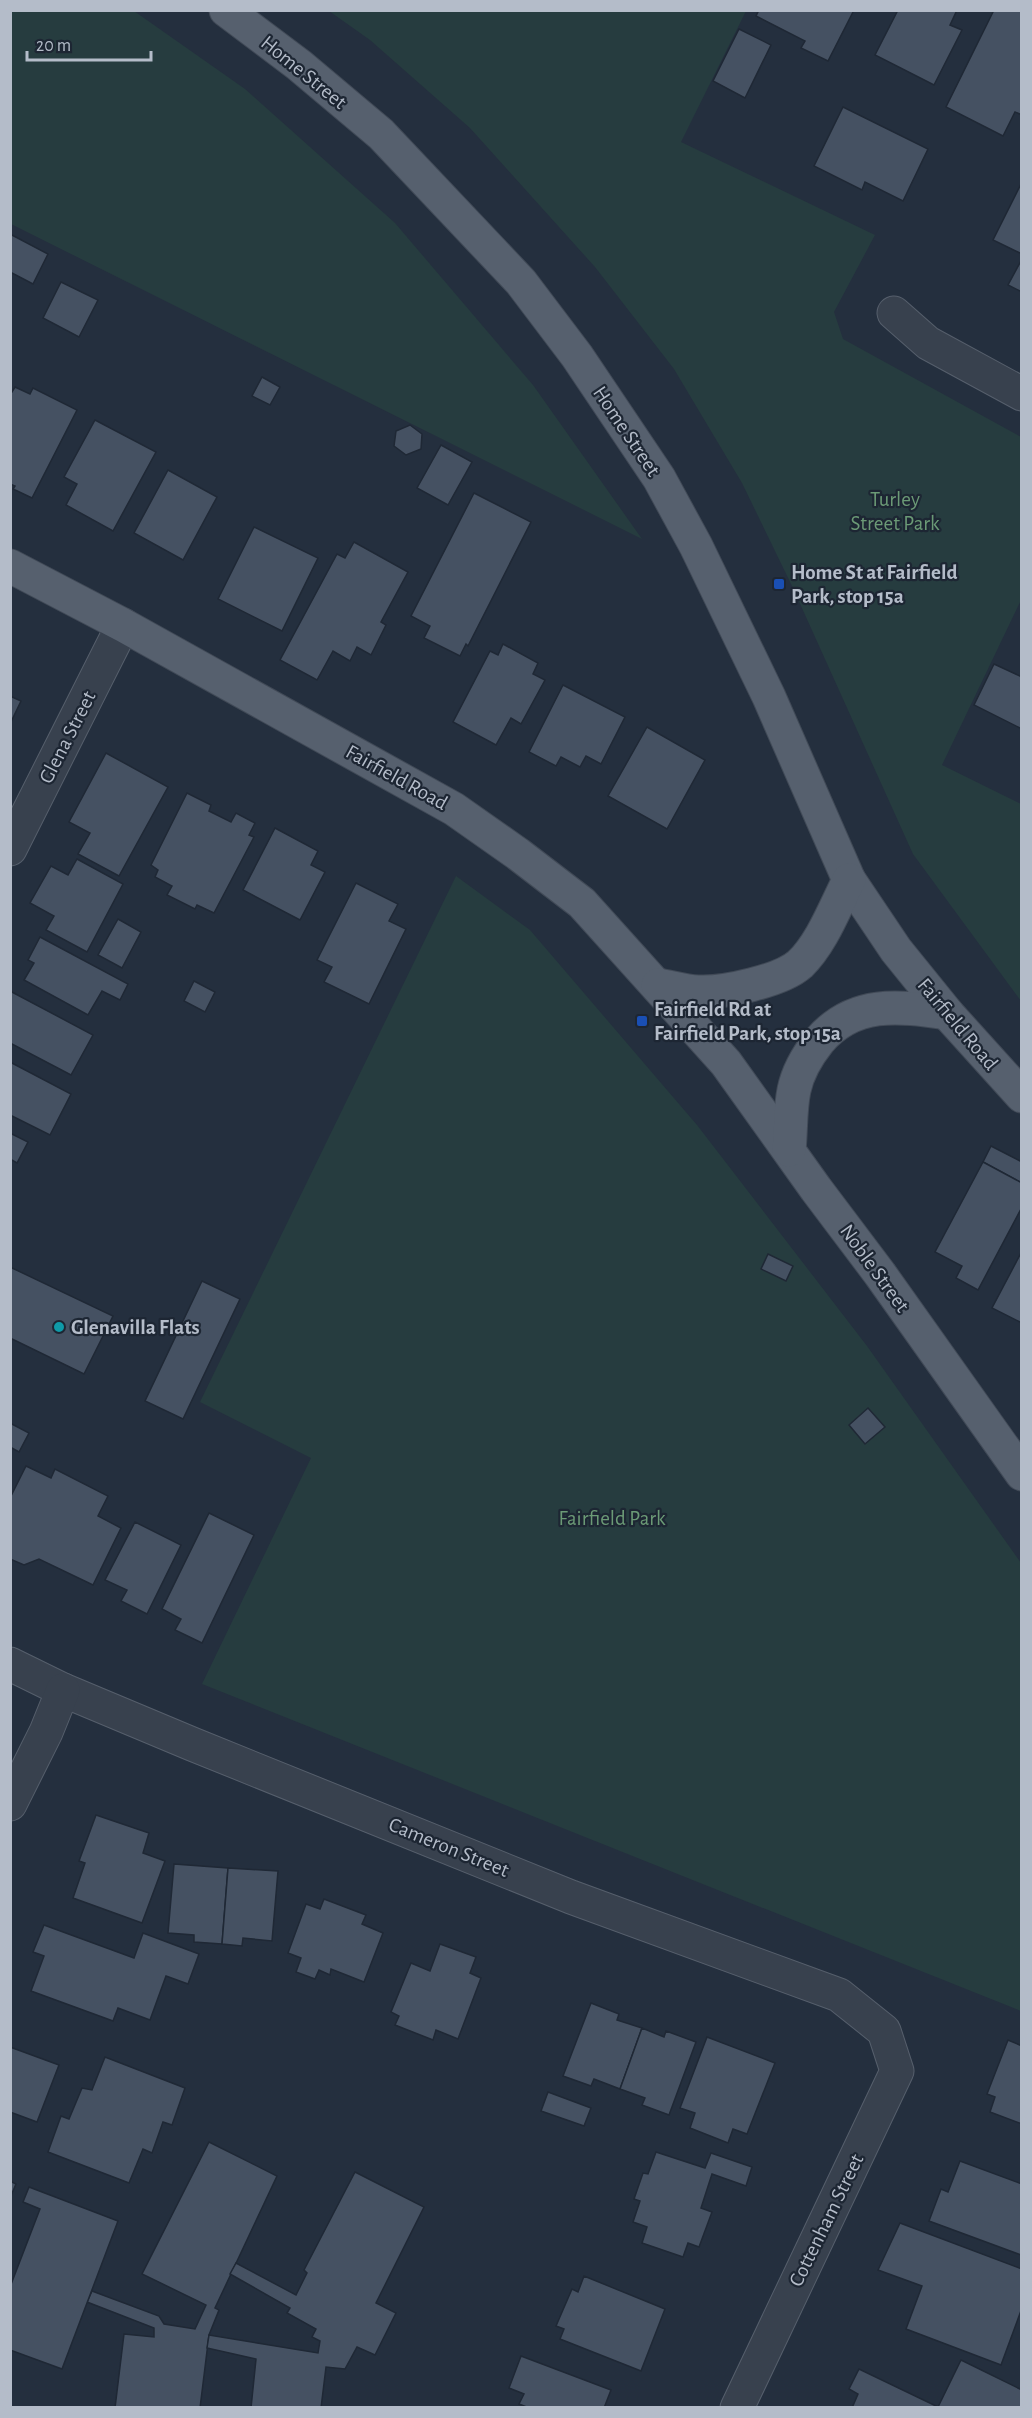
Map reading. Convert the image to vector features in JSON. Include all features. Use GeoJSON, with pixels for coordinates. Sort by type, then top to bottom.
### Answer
{"type":"FeatureCollection","features":[{"type":"Feature","properties":{"kind":"main road","name":"Home Street"},"geometry":{"type":"LineString","coordinates":[[226,10],[299,65],[381,135],[521,282],[577,356],[659,478],[696,546],[769,697],[849,880],[896,950]]}},
{"type":"Feature","properties":{"kind":"main road","name":"Fairfield Road"},"geometry":{"type":"LineString","coordinates":[[10,566],[123,625],[454,809],[582,903],[726,1063]]}},
{"type":"Feature","properties":{"kind":"main road"},"geometry":{"type":"LineString","coordinates":[[658,985],[699,992],[732,989],[768,981],[799,964],[819,939],[849,880]]}},
{"type":"Feature","properties":{"kind":"main road","name":"Fairfield Road"},"geometry":{"type":"LineString","coordinates":[[896,950],[947,1013],[1018,1091]]}},
{"type":"Feature","properties":{"kind":"main road"},"geometry":{"type":"LineString","coordinates":[[789,1150],[794,1090],[806,1057],[826,1033],[848,1016],[872,1009],[910,1008],[947,1013]]}},
{"type":"Feature","properties":{"kind":"main road","name":"Noble Street"},"geometry":{"type":"LineString","coordinates":[[726,1063],[1022,1474]]}},
{"type":"Feature","properties":{"kind":"street"},"geometry":{"type":"LineString","coordinates":[[894,313],[928,343],[1022,394]]}},
{"type":"Feature","properties":{"kind":"street","name":"Glena Street"},"geometry":{"type":"LineString","coordinates":[[10,849],[123,625]]}},
{"type":"Feature","properties":{"kind":"street","name":"Cameron Street"},"geometry":{"type":"LineString","coordinates":[[10,1664],[63,1690],[571,1897],[839,1995],[884,2031]]}},
{"type":"Feature","properties":{"kind":"street"},"geometry":{"type":"LineString","coordinates":[[10,1804],[46,1732],[63,1690]]}},
{"type":"Feature","properties":{"kind":"street","name":"Cottenham Street"},"geometry":{"type":"LineString","coordinates":[[737,2408],[897,2071],[884,2031]]}},
{"type":"Feature","properties":{"kind":"green space"},"geometry":{"type":"Polygon","coordinates":[[[10,11],[134,11],[245,89],[395,223],[533,385],[642,539],[11,224],[10,11]]]}},
{"type":"Feature","properties":{"kind":"green space","name":"Turley Street Park"},"geometry":{"type":"Polygon","coordinates":[[[329,11],[746,11],[681,142],[875,235],[834,312],[843,339],[1021,437],[1021,600],[942,765],[1021,804],[1021,1001],[913,854],[792,586],[742,483],[674,369],[595,267],[470,128],[370,40],[329,11]]]}},
{"type":"Feature","properties":{"kind":"green space","name":"Fairfield Park"},"geometry":{"type":"Polygon","coordinates":[[[456,876],[530,930],[697,1125],[867,1346],[1021,1563],[1021,2011],[202,1684],[311,1458],[200,1402],[456,876]]]}},
{"type":"Feature","properties":{"kind":"building"},"geometry":{"type":"Polygon","coordinates":[[[759,10],[854,10],[828,61],[801,48],[805,41],[756,16],[759,10]]]}},
{"type":"Feature","properties":{"kind":"building"},"geometry":{"type":"Polygon","coordinates":[[[898,10],[957,10],[950,25],[962,30],[934,85],[875,55],[898,10]]]}},
{"type":"Feature","properties":{"kind":"building"},"geometry":{"type":"Polygon","coordinates":[[[994,10],[1022,10],[1022,115],[1015,112],[1003,136],[946,107],[994,10]]]}},
{"type":"Feature","properties":{"kind":"building"},"geometry":{"type":"Polygon","coordinates":[[[739,29],[771,45],[745,98],[713,81],[739,29]]]}},
{"type":"Feature","properties":{"kind":"building"},"geometry":{"type":"Polygon","coordinates":[[[843,107],[928,149],[903,201],[865,182],[862,190],[814,166],[843,107]]]}},
{"type":"Feature","properties":{"kind":"building"},"geometry":{"type":"Polygon","coordinates":[[[1022,182],[1022,254],[993,240],[1022,182]]]}},
{"type":"Feature","properties":{"kind":"building"},"geometry":{"type":"Polygon","coordinates":[[[10,234],[48,254],[33,284],[10,272],[10,234]]]}},
{"type":"Feature","properties":{"kind":"building"},"geometry":{"type":"Polygon","coordinates":[[[1022,259],[1022,292],[1008,285],[1022,259]]]}},
{"type":"Feature","properties":{"kind":"building"},"geometry":{"type":"Polygon","coordinates":[[[61,282],[98,300],[79,337],[43,318],[61,282]]]}},
{"type":"Feature","properties":{"kind":"building"},"geometry":{"type":"Polygon","coordinates":[[[262,377],[280,387],[270,405],[252,396],[262,377]]]}},
{"type":"Feature","properties":{"kind":"building"},"geometry":{"type":"Polygon","coordinates":[[[15,387],[30,394],[33,388],[77,410],[32,498],[13,489],[15,486],[10,484],[10,395],[15,387]]]}},
{"type":"Feature","properties":{"kind":"building"},"geometry":{"type":"Polygon","coordinates":[[[95,420],[156,452],[113,531],[66,505],[77,484],[64,477],[95,420]]]}},
{"type":"Feature","properties":{"kind":"building"},"geometry":{"type":"Polygon","coordinates":[[[410,425],[422,434],[421,449],[406,455],[394,446],[396,431],[410,425]]]}},
{"type":"Feature","properties":{"kind":"building"},"geometry":{"type":"Polygon","coordinates":[[[441,445],[472,462],[448,505],[417,488],[441,445]]]}},
{"type":"Feature","properties":{"kind":"building"},"geometry":{"type":"Polygon","coordinates":[[[168,470],[217,497],[183,560],[134,533],[168,470]]]}},
{"type":"Feature","properties":{"kind":"building"},"geometry":{"type":"Polygon","coordinates":[[[474,493],[531,522],[468,646],[466,644],[460,656],[424,638],[430,626],[411,616],[474,493]]]}},
{"type":"Feature","properties":{"kind":"building"},"geometry":{"type":"Polygon","coordinates":[[[254,527],[318,558],[282,631],[218,599],[254,527]]]}},
{"type":"Feature","properties":{"kind":"building"},"geometry":{"type":"Polygon","coordinates":[[[354,542],[408,572],[381,622],[386,625],[371,655],[357,647],[350,661],[333,651],[317,680],[280,660],[337,554],[345,558],[354,542]]]}},
{"type":"Feature","properties":{"kind":"building"},"geometry":{"type":"Polygon","coordinates":[[[503,644],[538,663],[533,674],[545,680],[521,724],[511,718],[496,745],[453,722],[490,651],[498,655],[503,644]]]}},
{"type":"Feature","properties":{"kind":"building"},"geometry":{"type":"Polygon","coordinates":[[[994,664],[1022,677],[1022,729],[974,705],[994,664]]]}},
{"type":"Feature","properties":{"kind":"building"},"geometry":{"type":"Polygon","coordinates":[[[563,685],[625,717],[601,764],[586,756],[580,767],[561,757],[556,766],[529,752],[563,685]]]}},
{"type":"Feature","properties":{"kind":"building"},"geometry":{"type":"Polygon","coordinates":[[[10,696],[21,701],[10,724],[10,696]]]}},
{"type":"Feature","properties":{"kind":"building"},"geometry":{"type":"Polygon","coordinates":[[[647,727],[705,760],[667,829],[608,796],[647,727]]]}},
{"type":"Feature","properties":{"kind":"building"},"geometry":{"type":"Polygon","coordinates":[[[106,753],[168,787],[119,876],[78,854],[90,833],[69,822],[106,753]]]}},
{"type":"Feature","properties":{"kind":"building"},"geometry":{"type":"Polygon","coordinates":[[[187,793],[211,805],[209,811],[231,822],[236,813],[255,823],[249,835],[254,837],[214,913],[197,905],[195,909],[167,895],[172,886],[155,877],[158,870],[151,865],[187,793]]]}},
{"type":"Feature","properties":{"kind":"building"},"geometry":{"type":"Polygon","coordinates":[[[275,828],[318,851],[311,865],[325,872],[300,920],[243,890],[275,828]]]}},
{"type":"Feature","properties":{"kind":"building"},"geometry":{"type":"Polygon","coordinates":[[[77,859],[123,884],[87,952],[46,930],[54,916],[30,903],[51,866],[68,875],[77,859]]]}},
{"type":"Feature","properties":{"kind":"building"},"geometry":{"type":"Polygon","coordinates":[[[356,883],[398,904],[389,921],[406,929],[369,1004],[324,982],[332,967],[317,960],[356,883]]]}},
{"type":"Feature","properties":{"kind":"building"},"geometry":{"type":"Polygon","coordinates":[[[118,919],[141,932],[122,968],[98,955],[118,919]]]}},
{"type":"Feature","properties":{"kind":"building"},"geometry":{"type":"Polygon","coordinates":[[[40,937],[128,984],[120,1000],[102,991],[88,1015],[24,980],[34,963],[28,960],[40,937]]]}},
{"type":"Feature","properties":{"kind":"building"},"geometry":{"type":"Polygon","coordinates":[[[194,981],[215,992],[205,1012],[184,1001],[194,981]]]}},
{"type":"Feature","properties":{"kind":"building"},"geometry":{"type":"Polygon","coordinates":[[[10,991],[93,1035],[71,1075],[10,1043],[10,991]]]}},
{"type":"Feature","properties":{"kind":"building"},"geometry":{"type":"Polygon","coordinates":[[[10,1062],[71,1094],[50,1135],[10,1115],[10,1062]]]}},
{"type":"Feature","properties":{"kind":"building"},"geometry":{"type":"Polygon","coordinates":[[[10,1133],[28,1142],[17,1163],[10,1159],[10,1133]]]}},
{"type":"Feature","properties":{"kind":"building"},"geometry":{"type":"Polygon","coordinates":[[[991,1146],[1022,1162],[1022,1183],[983,1162],[991,1146]]]}},
{"type":"Feature","properties":{"kind":"building"},"geometry":{"type":"Polygon","coordinates":[[[983,1162],[1022,1183],[1022,1207],[978,1290],[956,1278],[962,1266],[935,1252],[983,1162]]]}},
{"type":"Feature","properties":{"kind":"building"},"geometry":{"type":"Polygon","coordinates":[[[1022,1251],[1022,1323],[992,1308],[1022,1251]]]}},
{"type":"Feature","properties":{"kind":"building"},"geometry":{"type":"Polygon","coordinates":[[[768,1254],[793,1266],[786,1281],[761,1269],[768,1254]]]}},
{"type":"Feature","properties":{"kind":"building","name":"Glenavilla Flats"},"geometry":{"type":"Polygon","coordinates":[[[10,1267],[113,1316],[84,1374],[10,1338],[10,1267]]]}},
{"type":"Feature","properties":{"kind":"building"},"geometry":{"type":"Polygon","coordinates":[[[202,1281],[240,1299],[183,1419],[145,1401],[202,1281]]]}},
{"type":"Feature","properties":{"kind":"building"},"geometry":{"type":"Polygon","coordinates":[[[868,1408],[885,1427],[865,1444],[849,1425],[868,1408]]]}},
{"type":"Feature","properties":{"kind":"building"},"geometry":{"type":"Polygon","coordinates":[[[10,1423],[29,1433],[19,1452],[10,1447],[10,1423]]]}},
{"type":"Feature","properties":{"kind":"building"},"geometry":{"type":"Polygon","coordinates":[[[26,1466],[51,1478],[55,1469],[108,1496],[98,1516],[121,1528],[93,1585],[39,1559],[24,1565],[10,1559],[10,1498],[26,1466]]]}},
{"type":"Feature","properties":{"kind":"building"},"geometry":{"type":"Polygon","coordinates":[[[209,1513],[254,1535],[202,1643],[175,1630],[181,1619],[162,1609],[209,1513]]]}},
{"type":"Feature","properties":{"kind":"building"},"geometry":{"type":"Polygon","coordinates":[[[135,1522],[181,1545],[147,1614],[121,1601],[127,1590],[105,1580],[135,1522]]]}},
{"type":"Feature","properties":{"kind":"building"},"geometry":{"type":"Polygon","coordinates":[[[96,1815],[149,1833],[143,1853],[165,1861],[142,1923],[73,1898],[85,1863],[79,1861],[96,1815]]]}},
{"type":"Feature","properties":{"kind":"building"},"geometry":{"type":"Polygon","coordinates":[[[174,1864],[228,1868],[222,1944],[194,1942],[194,1935],[168,1933],[174,1864]]]}},
{"type":"Feature","properties":{"kind":"building"},"geometry":{"type":"Polygon","coordinates":[[[228,1868],[278,1871],[272,1941],[243,1938],[242,1946],[222,1944],[228,1868]]]}},
{"type":"Feature","properties":{"kind":"building"},"geometry":{"type":"Polygon","coordinates":[[[324,1899],[366,1915],[362,1924],[383,1933],[364,1982],[331,1969],[330,1975],[319,1970],[315,1979],[296,1972],[301,1958],[288,1953],[306,1904],[320,1909],[324,1899]]]}},
{"type":"Feature","properties":{"kind":"building"},"geometry":{"type":"Polygon","coordinates":[[[44,1925],[134,1958],[143,1933],[199,1954],[188,1984],[166,1976],[150,2020],[118,2008],[113,2021],[31,1991],[44,1956],[33,1952],[44,1925]]]}},
{"type":"Feature","properties":{"kind":"building"},"geometry":{"type":"Polygon","coordinates":[[[440,1944],[476,1957],[470,1973],[481,1978],[458,2039],[436,2030],[433,2040],[395,2025],[399,2016],[391,2012],[411,1963],[430,1971],[440,1944]]]}},
{"type":"Feature","properties":{"kind":"building"},"geometry":{"type":"Polygon","coordinates":[[[591,2003],[619,2014],[617,2020],[642,2028],[620,2089],[594,2079],[591,2086],[563,2076],[591,2003]]]}},
{"type":"Feature","properties":{"kind":"building"},"geometry":{"type":"Polygon","coordinates":[[[642,2028],[664,2037],[666,2031],[696,2042],[669,2115],[642,2105],[645,2098],[620,2089],[642,2028]]]}},
{"type":"Feature","properties":{"kind":"building"},"geometry":{"type":"Polygon","coordinates":[[[707,2037],[775,2063],[747,2134],[733,2129],[728,2143],[690,2128],[695,2113],[680,2108],[707,2037]]]}},
{"type":"Feature","properties":{"kind":"building"},"geometry":{"type":"Polygon","coordinates":[[[1008,2040],[1022,2046],[1022,2124],[990,2112],[995,2097],[987,2094],[1008,2040]]]}},
{"type":"Feature","properties":{"kind":"building"},"geometry":{"type":"Polygon","coordinates":[[[10,2047],[59,2065],[37,2122],[10,2112],[10,2047]]]}},
{"type":"Feature","properties":{"kind":"building"},"geometry":{"type":"Polygon","coordinates":[[[105,2057],[185,2088],[172,2125],[163,2122],[152,2153],[143,2149],[129,2183],[48,2152],[61,2116],[69,2119],[82,2088],[92,2090],[105,2057]]]}},
{"type":"Feature","properties":{"kind":"building"},"geometry":{"type":"Polygon","coordinates":[[[548,2092],[591,2108],[584,2126],[541,2111],[548,2092]]]}},
{"type":"Feature","properties":{"kind":"building"},"geometry":{"type":"Polygon","coordinates":[[[209,2142],[277,2176],[215,2308],[219,2310],[209,2335],[200,2408],[115,2408],[124,2334],[154,2337],[154,2328],[87,2302],[92,2291],[159,2316],[164,2324],[195,2329],[206,2305],[142,2274],[209,2142]]]}},
{"type":"Feature","properties":{"kind":"building"},"geometry":{"type":"Polygon","coordinates":[[[656,2152],[705,2168],[711,2153],[752,2167],[746,2186],[712,2174],[701,2208],[712,2212],[699,2247],[688,2243],[683,2257],[642,2243],[647,2227],[633,2222],[640,2201],[634,2199],[643,2173],[648,2174],[656,2152]]]}},
{"type":"Feature","properties":{"kind":"building"},"geometry":{"type":"Polygon","coordinates":[[[960,2161],[1022,2184],[1021,2255],[929,2221],[941,2189],[948,2192],[960,2161]]]}},
{"type":"Feature","properties":{"kind":"building"},"geometry":{"type":"Polygon","coordinates":[[[355,2172],[424,2207],[376,2303],[396,2313],[375,2355],[357,2347],[345,2369],[326,2367],[321,2408],[251,2408],[256,2359],[207,2348],[209,2335],[318,2353],[320,2341],[312,2337],[316,2329],[287,2313],[290,2308],[230,2274],[236,2263],[296,2295],[307,2273],[304,2270],[355,2172]]]}},
{"type":"Feature","properties":{"kind":"building"},"geometry":{"type":"Polygon","coordinates":[[[10,2181],[16,2184],[10,2198],[10,2181]]]}},
{"type":"Feature","properties":{"kind":"building"},"geometry":{"type":"Polygon","coordinates":[[[29,2187],[118,2221],[62,2369],[10,2350],[10,2287],[40,2209],[23,2202],[29,2187]]]}},
{"type":"Feature","properties":{"kind":"building"},"geometry":{"type":"Polygon","coordinates":[[[900,2223],[1022,2269],[1022,2308],[1001,2365],[906,2329],[922,2286],[878,2270],[900,2223]]]}},
{"type":"Feature","properties":{"kind":"building"},"geometry":{"type":"Polygon","coordinates":[[[584,2276],[665,2309],[641,2371],[560,2339],[564,2329],[556,2326],[572,2289],[578,2292],[584,2276]]]}},
{"type":"Feature","properties":{"kind":"building"},"geometry":{"type":"Polygon","coordinates":[[[521,2356],[611,2390],[604,2408],[529,2408],[519,2404],[524,2394],[509,2388],[521,2356]]]}},
{"type":"Feature","properties":{"kind":"building"},"geometry":{"type":"Polygon","coordinates":[[[961,2360],[1022,2390],[1022,2408],[852,2408],[858,2394],[849,2389],[859,2369],[938,2407],[961,2360]]]}},
{"type":"Feature","properties":{"kind":"place","name":"Home St at Fairfield Park, stop 15a"},"geometry":{"type":"Point","coordinates":[779,584]}},
{"type":"Feature","properties":{"kind":"place","name":"Fairfield Rd at Fairfield Park, stop 15a"},"geometry":{"type":"Point","coordinates":[642,1021]}},
{"type":"Feature","properties":{"kind":"place","name":"Glenavilla Flats"},"geometry":{"type":"Point","coordinates":[59,1327]}}]}
